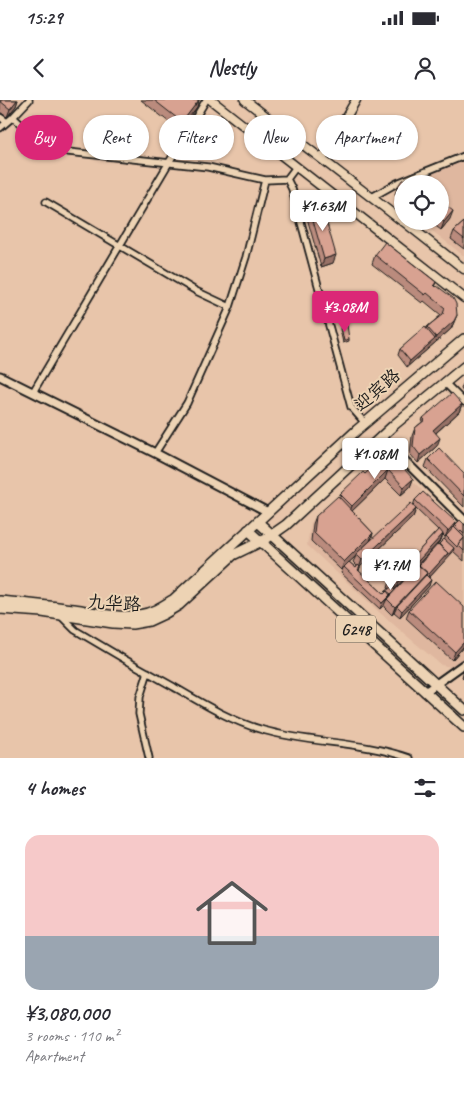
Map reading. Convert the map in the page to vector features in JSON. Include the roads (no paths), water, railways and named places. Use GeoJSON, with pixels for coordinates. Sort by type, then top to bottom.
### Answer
{"type":"FeatureCollection","features":[{"type":"Feature","properties":{"kind":"highway","name":"迎宾路"},"geometry":{"type":"LineString","coordinates":[[248,530],[365,422],[464,339]]}},
{"type":"Feature","properties":{"kind":"highway"},"geometry":{"type":"LineString","coordinates":[[260,542],[294,518],[381,437],[464,367]]}},
{"type":"Feature","properties":{"kind":"highway","name":"G248"},"geometry":{"type":"LineString","coordinates":[[258,522],[464,710]]}},
{"type":"Feature","properties":{"kind":"highway","name":"G248"},"geometry":{"type":"LineString","coordinates":[[248,530],[464,727]]}},
{"type":"Feature","properties":{"kind":"highway","name":"九华路"},"geometry":{"type":"LineString","coordinates":[[0,601],[114,615],[132,616],[147,614],[161,608],[174,599],[248,530]]}},
{"type":"Feature","properties":{"kind":"highway","name":"九华路"},"geometry":{"type":"LineString","coordinates":[[0,609],[113,623],[132,624],[149,621],[179,605],[233,555],[260,542]]}},
{"type":"Feature","properties":{"kind":"main road"},"geometry":{"type":"LineString","coordinates":[[211,100],[464,298]]}},
{"type":"Feature","properties":{"kind":"main road"},"geometry":{"type":"LineString","coordinates":[[245,100],[316,153]]}},
{"type":"Feature","properties":{"kind":"main road"},"geometry":{"type":"LineString","coordinates":[[347,115],[356,100]]}},
{"type":"Feature","properties":{"kind":"main road"},"geometry":{"type":"LineString","coordinates":[[325,160],[394,214]]}},
{"type":"Feature","properties":{"kind":"main road"},"geometry":{"type":"LineString","coordinates":[[414,230],[464,269]]}},
{"type":"Feature","properties":{"kind":"street"},"geometry":{"type":"LineString","coordinates":[[0,128],[29,100]]}},
{"type":"Feature","properties":{"kind":"street"},"geometry":{"type":"LineString","coordinates":[[33,392],[206,100]]}},
{"type":"Feature","properties":{"kind":"street"},"geometry":{"type":"LineString","coordinates":[[0,116],[7,122]]}},
{"type":"Feature","properties":{"kind":"street"},"geometry":{"type":"LineString","coordinates":[[13,117],[40,140],[60,150],[213,168],[265,180],[287,179]]}},
{"type":"Feature","properties":{"kind":"street"},"geometry":{"type":"LineString","coordinates":[[372,197],[397,183],[464,156]]}},
{"type":"Feature","properties":{"kind":"street"},"geometry":{"type":"LineString","coordinates":[[287,179],[296,167]]}},
{"type":"Feature","properties":{"kind":"street"},"geometry":{"type":"LineString","coordinates":[[287,179],[292,189],[351,407],[365,422]]}},
{"type":"Feature","properties":{"kind":"street"},"geometry":{"type":"LineString","coordinates":[[155,453],[187,403],[230,307],[243,266],[265,180]]}},
{"type":"Feature","properties":{"kind":"street"},"geometry":{"type":"LineString","coordinates":[[46,202],[196,292],[230,307]]}},
{"type":"Feature","properties":{"kind":"street"},"geometry":{"type":"LineString","coordinates":[[0,376],[268,512]]}},
{"type":"Feature","properties":{"kind":"street"},"geometry":{"type":"LineString","coordinates":[[445,382],[464,402]]}},
{"type":"Feature","properties":{"kind":"street"},"geometry":{"type":"LineString","coordinates":[[381,437],[464,520]]}},
{"type":"Feature","properties":{"kind":"street"},"geometry":{"type":"LineString","coordinates":[[60,615],[75,630],[218,712],[254,727],[311,739],[372,747],[410,758]]}},
{"type":"Feature","properties":{"kind":"street"},"geometry":{"type":"LineString","coordinates":[[425,692],[464,664]]}},
{"type":"Feature","properties":{"kind":"street"},"geometry":{"type":"LineString","coordinates":[[148,672],[140,697],[138,714],[149,758]]}}]}
